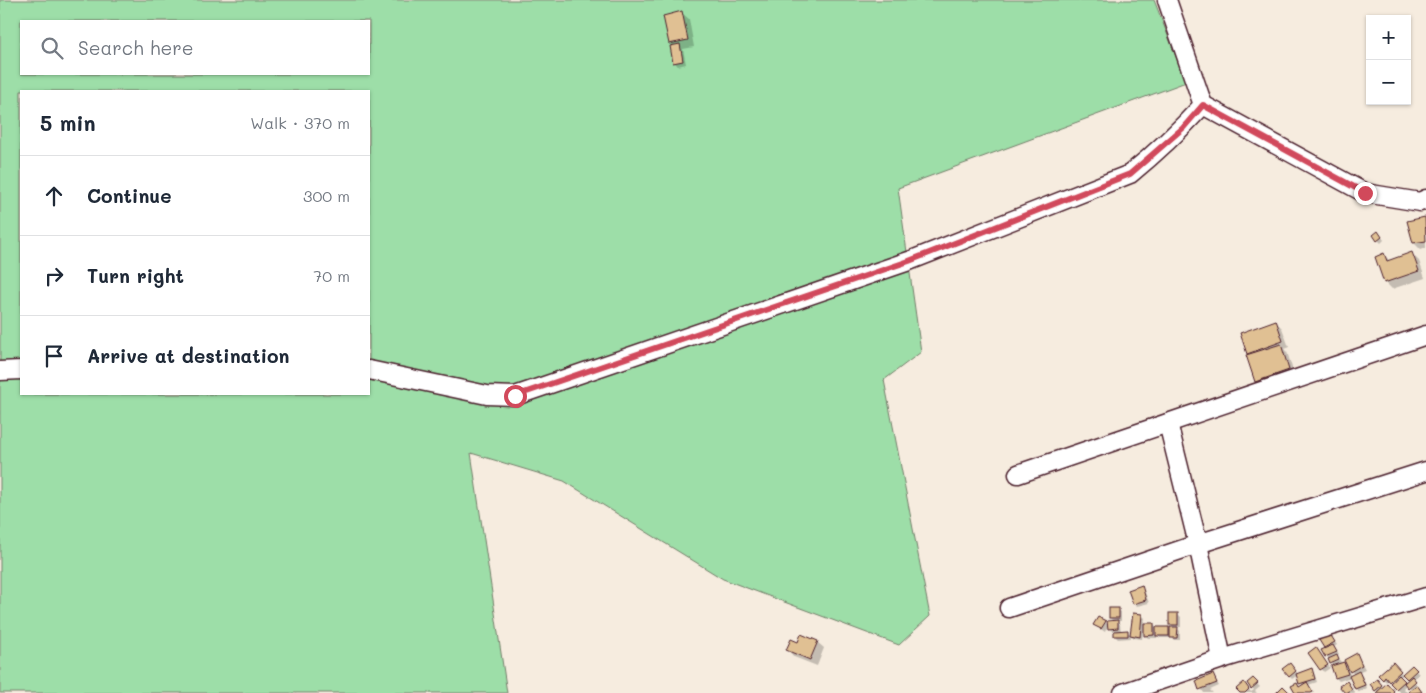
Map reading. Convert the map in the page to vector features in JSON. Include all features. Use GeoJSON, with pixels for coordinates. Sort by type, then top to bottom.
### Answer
{"type":"FeatureCollection","features":[{"type":"Feature","properties":{"kind":"street"},"geometry":{"type":"LineString","coordinates":[[1167,0],[1203,105],[1365,193],[1420,202],[1426,199]]}},
{"type":"Feature","properties":{"kind":"street"},"geometry":{"type":"LineString","coordinates":[[370,370],[487,395],[515,396],[909,261],[1130,174],[1183,128],[1203,105]]}},
{"type":"Feature","properties":{"kind":"street"},"geometry":{"type":"LineString","coordinates":[[1018,474],[1426,335]]}},
{"type":"Feature","properties":{"kind":"street"},"geometry":{"type":"LineString","coordinates":[[0,371],[20,370]]}},
{"type":"Feature","properties":{"kind":"street"},"geometry":{"type":"LineString","coordinates":[[1168,423],[1198,544],[1222,659]]}},
{"type":"Feature","properties":{"kind":"street"},"geometry":{"type":"LineString","coordinates":[[1009,608],[1198,544],[1426,471]]}},
{"type":"Feature","properties":{"kind":"street"},"geometry":{"type":"LineString","coordinates":[[1123,693],[1222,659],[1426,596]]}},
{"type":"Feature","properties":{"kind":"green space"},"geometry":{"type":"Polygon","coordinates":[[[0,0],[1154,0],[1186,82],[898,188],[921,352],[884,380],[930,616],[899,645],[723,579],[564,481],[471,453],[507,693],[0,693],[0,0]]]}},
{"type":"Feature","properties":{"kind":"building"},"geometry":{"type":"Polygon","coordinates":[[[682,11],[688,40],[669,44],[663,16],[682,11]]]}},
{"type":"Feature","properties":{"kind":"building"},"geometry":{"type":"Polygon","coordinates":[[[680,44],[683,61],[673,63],[670,46],[680,44]]]}},
{"type":"Feature","properties":{"kind":"building"},"geometry":{"type":"Polygon","coordinates":[[[1425,217],[1426,241],[1413,243],[1407,221],[1425,217]]]}},
{"type":"Feature","properties":{"kind":"building"},"geometry":{"type":"Polygon","coordinates":[[[1378,231],[1382,237],[1377,241],[1373,235],[1378,231]]]}},
{"type":"Feature","properties":{"kind":"building"},"geometry":{"type":"Polygon","coordinates":[[[1412,252],[1419,271],[1384,283],[1375,257],[1384,253],[1387,261],[1412,252]]]}},
{"type":"Feature","properties":{"kind":"building"},"geometry":{"type":"Polygon","coordinates":[[[1276,320],[1283,341],[1247,354],[1240,333],[1276,320]]]}},
{"type":"Feature","properties":{"kind":"building"},"geometry":{"type":"Polygon","coordinates":[[[1281,344],[1289,370],[1255,382],[1246,355],[1281,344]]]}},
{"type":"Feature","properties":{"kind":"building"},"geometry":{"type":"Polygon","coordinates":[[[1142,585],[1146,600],[1133,604],[1128,590],[1142,585]]]}},
{"type":"Feature","properties":{"kind":"building"},"geometry":{"type":"Polygon","coordinates":[[[1109,608],[1119,608],[1119,618],[1109,618],[1109,608]]]}},
{"type":"Feature","properties":{"kind":"building"},"geometry":{"type":"Polygon","coordinates":[[[1133,613],[1142,614],[1140,637],[1130,635],[1133,613]]]}},
{"type":"Feature","properties":{"kind":"building"},"geometry":{"type":"Polygon","coordinates":[[[1169,613],[1178,613],[1178,625],[1169,625],[1169,613]]]}},
{"type":"Feature","properties":{"kind":"building"},"geometry":{"type":"Polygon","coordinates":[[[1098,617],[1106,621],[1101,629],[1093,625],[1098,617]]]}},
{"type":"Feature","properties":{"kind":"building"},"geometry":{"type":"Polygon","coordinates":[[[1118,620],[1118,628],[1108,629],[1107,621],[1118,620]]]}},
{"type":"Feature","properties":{"kind":"building"},"geometry":{"type":"Polygon","coordinates":[[[1144,623],[1154,623],[1154,635],[1144,636],[1144,623]]]}},
{"type":"Feature","properties":{"kind":"building"},"geometry":{"type":"Polygon","coordinates":[[[1156,627],[1169,627],[1169,636],[1156,636],[1156,627]]]}},
{"type":"Feature","properties":{"kind":"building"},"geometry":{"type":"Polygon","coordinates":[[[1170,627],[1178,627],[1177,638],[1170,638],[1170,627]]]}},
{"type":"Feature","properties":{"kind":"building"},"geometry":{"type":"Polygon","coordinates":[[[1128,630],[1128,636],[1114,636],[1114,631],[1128,630]]]}},
{"type":"Feature","properties":{"kind":"building"},"geometry":{"type":"Polygon","coordinates":[[[801,634],[818,641],[810,660],[786,650],[791,639],[798,642],[801,634]]]}},
{"type":"Feature","properties":{"kind":"building"},"geometry":{"type":"Polygon","coordinates":[[[1330,634],[1335,642],[1324,648],[1319,640],[1330,634]]]}},
{"type":"Feature","properties":{"kind":"building"},"geometry":{"type":"Polygon","coordinates":[[[1333,645],[1337,652],[1325,657],[1321,650],[1333,645]]]}},
{"type":"Feature","properties":{"kind":"building"},"geometry":{"type":"Polygon","coordinates":[[[1316,647],[1328,665],[1320,670],[1308,653],[1316,647]]]}},
{"type":"Feature","properties":{"kind":"building"},"geometry":{"type":"Polygon","coordinates":[[[1357,653],[1362,665],[1350,672],[1344,660],[1357,653]]]}},
{"type":"Feature","properties":{"kind":"building"},"geometry":{"type":"Polygon","coordinates":[[[1337,655],[1339,660],[1330,664],[1328,659],[1337,655]]]}},
{"type":"Feature","properties":{"kind":"building"},"geometry":{"type":"Polygon","coordinates":[[[1344,662],[1348,674],[1335,678],[1331,666],[1344,662]]]}},
{"type":"Feature","properties":{"kind":"building"},"geometry":{"type":"Polygon","coordinates":[[[1393,662],[1401,671],[1389,682],[1385,677],[1383,680],[1378,675],[1393,662]]]}},
{"type":"Feature","properties":{"kind":"building"},"geometry":{"type":"Polygon","coordinates":[[[1290,663],[1296,671],[1289,677],[1282,669],[1290,663]]]}},
{"type":"Feature","properties":{"kind":"building"},"geometry":{"type":"Polygon","coordinates":[[[1412,665],[1417,670],[1407,679],[1402,674],[1412,665]]]}},
{"type":"Feature","properties":{"kind":"building"},"geometry":{"type":"Polygon","coordinates":[[[1312,668],[1315,679],[1299,684],[1296,674],[1312,668]]]}},
{"type":"Feature","properties":{"kind":"building"},"geometry":{"type":"Polygon","coordinates":[[[1359,671],[1365,685],[1355,689],[1349,676],[1359,671]]]}},
{"type":"Feature","properties":{"kind":"building"},"geometry":{"type":"Polygon","coordinates":[[[1213,674],[1217,683],[1199,690],[1196,681],[1213,674]]]}},
{"type":"Feature","properties":{"kind":"building"},"geometry":{"type":"Polygon","coordinates":[[[1399,675],[1405,681],[1396,689],[1390,683],[1399,675]]]}},
{"type":"Feature","properties":{"kind":"building"},"geometry":{"type":"Polygon","coordinates":[[[1412,676],[1416,681],[1408,688],[1404,683],[1412,676]]]}},
{"type":"Feature","properties":{"kind":"building"},"geometry":{"type":"Polygon","coordinates":[[[1253,678],[1258,683],[1251,689],[1247,683],[1253,678]]]}},
{"type":"Feature","properties":{"kind":"building"},"geometry":{"type":"Polygon","coordinates":[[[1377,679],[1382,685],[1375,691],[1370,684],[1377,679]]]}},
{"type":"Feature","properties":{"kind":"building"},"geometry":{"type":"Polygon","coordinates":[[[1347,681],[1352,689],[1345,693],[1339,686],[1347,681]]]}},
{"type":"Feature","properties":{"kind":"building"},"geometry":{"type":"Polygon","coordinates":[[[1244,682],[1249,689],[1245,693],[1240,693],[1236,689],[1244,682]]]}},
{"type":"Feature","properties":{"kind":"building"},"geometry":{"type":"Polygon","coordinates":[[[1307,682],[1313,692],[1311,693],[1295,693],[1291,686],[1297,683],[1299,687],[1307,682]]]}},
{"type":"Feature","properties":{"kind":"building"},"geometry":{"type":"Polygon","coordinates":[[[1387,683],[1394,691],[1392,693],[1376,693],[1387,683]]]}},
{"type":"Feature","properties":{"kind":"building"},"geometry":{"type":"Polygon","coordinates":[[[1417,685],[1422,692],[1410,693],[1408,691],[1417,685]]]}},
{"type":"Feature","properties":{"kind":"building"},"geometry":{"type":"Polygon","coordinates":[[[1283,686],[1290,693],[1276,693],[1283,686]]]}},
{"type":"Feature","properties":{"kind":"route"},"geometry":{"type":"LineString","coordinates":[[515,396],[909,261],[1130,174],[1183,128],[1203,105],[1365,193]]}}]}
